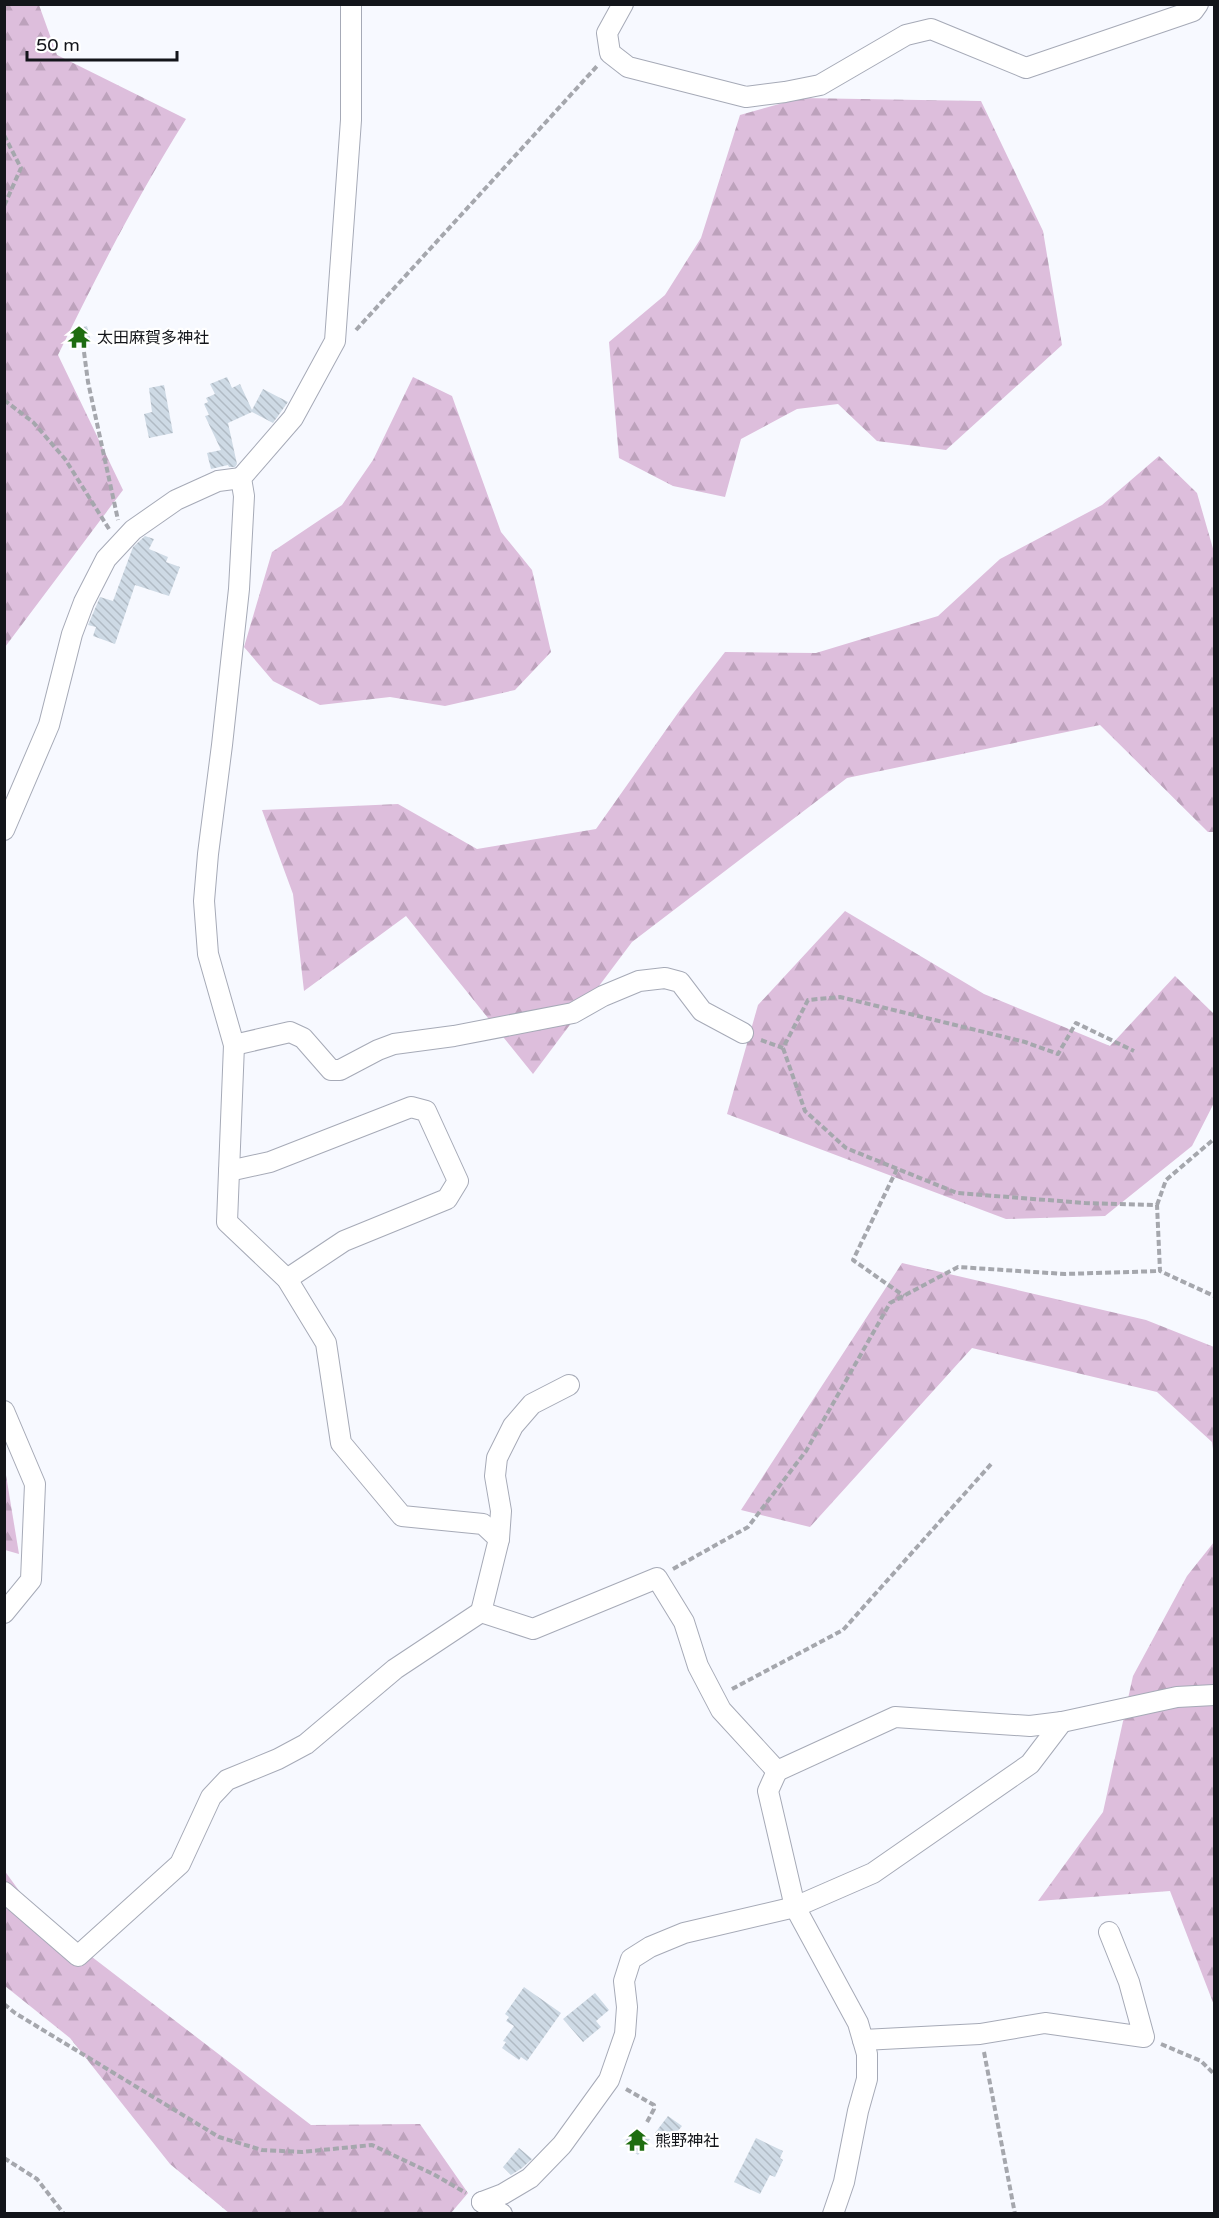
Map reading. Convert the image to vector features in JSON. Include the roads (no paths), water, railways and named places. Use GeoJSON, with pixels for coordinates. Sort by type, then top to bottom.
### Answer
{"type":"FeatureCollection","features":[{"type":"Feature","properties":{"kind":"street"},"geometry":{"type":"LineString","coordinates":[[4,830],[49,725],[72,634],[84,602],[106,559],[133,530],[176,500],[218,481],[241,478],[294,418],[335,341],[351,120],[351,4]]}},
{"type":"Feature","properties":{"kind":"street"},"geometry":{"type":"LineString","coordinates":[[623,4],[607,33],[610,53],[628,67],[746,97],[785,92],[820,84],[906,35],[931,29],[1026,68],[1193,11],[1198,4]]}},
{"type":"Feature","properties":{"kind":"street"},"geometry":{"type":"LineString","coordinates":[[241,478],[244,496],[239,589],[204,901],[208,954],[234,1045],[227,1222],[248,1244],[275,1265],[287,1279],[326,1343],[342,1443],[402,1516],[483,1524],[499,1539]]}},
{"type":"Feature","properties":{"kind":"street"},"geometry":{"type":"LineString","coordinates":[[234,1045],[290,1032],[303,1038],[331,1070],[340,1070],[394,1044],[454,1036],[573,1013],[603,996],[639,981],[665,978],[680,982],[702,1011],[743,1033]]}},
{"type":"Feature","properties":{"kind":"street"},"geometry":{"type":"LineString","coordinates":[[229,1170],[270,1162],[411,1107],[426,1111],[458,1180],[447,1199],[344,1241],[287,1279]]}},
{"type":"Feature","properties":{"kind":"street"},"geometry":{"type":"LineString","coordinates":[[4,1892],[78,1956],[180,1864],[211,1797],[227,1780],[278,1759],[306,1744],[395,1669],[481,1612],[499,1539],[501,1511],[495,1476],[497,1458],[513,1426],[532,1404],[569,1385]]}},
{"type":"Feature","properties":{"kind":"street"},"geometry":{"type":"LineString","coordinates":[[4,1411],[36,1484],[31,1580],[4,1613]]}},
{"type":"Feature","properties":{"kind":"street"},"geometry":{"type":"LineString","coordinates":[[481,1612],[533,1629],[657,1578],[684,1622],[698,1666],[722,1710],[777,1772]]}},
{"type":"Feature","properties":{"kind":"street"},"geometry":{"type":"LineString","coordinates":[[833,2214],[844,2182],[858,2111],[867,2079],[867,2054],[858,2023],[795,1907],[768,1791],[777,1772],[896,1718],[1030,1726],[1062,1722],[1178,1697],[1215,1695]]}},
{"type":"Feature","properties":{"kind":"street"},"geometry":{"type":"LineString","coordinates":[[502,2214],[482,2202],[503,2194],[530,2178],[562,2145],[609,2080],[626,2034],[627,2007],[624,1981],[630,1959],[650,1947],[684,1933],[795,1907],[873,1873],[1030,1764],[1062,1722]]}},
{"type":"Feature","properties":{"kind":"street"},"geometry":{"type":"LineString","coordinates":[[863,2040],[980,2034],[1045,2023],[1144,2037],[1129,1982],[1109,1932]]}},
{"type":"Feature","properties":{"kind":"place","name":"太田麻賀多神社"},"geometry":{"type":"Point","coordinates":[79,337]}},
{"type":"Feature","properties":{"kind":"place","name":"熊野神社"},"geometry":{"type":"Point","coordinates":[637,2140]}}]}
